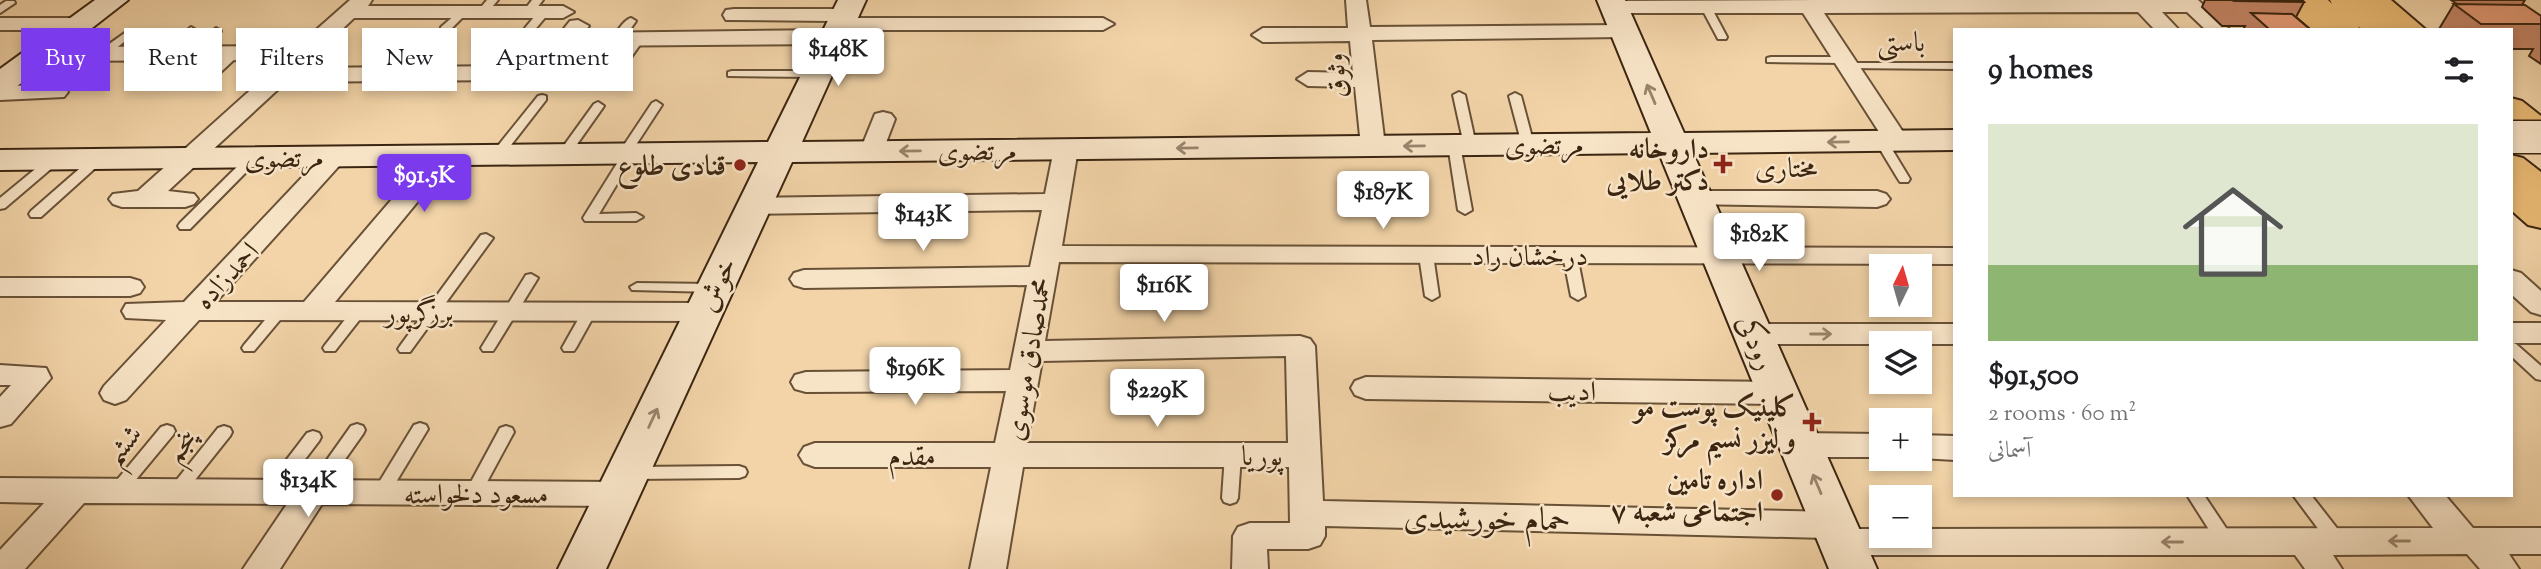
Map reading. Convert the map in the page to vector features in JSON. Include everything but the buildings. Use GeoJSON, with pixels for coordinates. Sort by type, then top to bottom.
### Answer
{"type":"FeatureCollection","features":[{"type":"Feature","properties":{"kind":"main road"},"geometry":{"type":"LineString","coordinates":[[2284,0],[2318,28]]}},
{"type":"Feature","properties":{"kind":"main road"},"geometry":{"type":"LineString","coordinates":[[2310,0],[2344,28]]}},
{"type":"Feature","properties":{"kind":"main road"},"geometry":{"type":"LineString","coordinates":[[2344,0],[2379,28]]}},
{"type":"Feature","properties":{"kind":"main road"},"geometry":{"type":"LineString","coordinates":[[2373,0],[2408,28]]}},
{"type":"Feature","properties":{"kind":"main road"},"geometry":{"type":"LineString","coordinates":[[2513,110],[2541,132]]}},
{"type":"Feature","properties":{"kind":"main road"},"geometry":{"type":"LineString","coordinates":[[2513,137],[2541,158]]}},
{"type":"Feature","properties":{"kind":"main road"},"geometry":{"type":"LineString","coordinates":[[2513,167],[2541,189]]}},
{"type":"Feature","properties":{"kind":"main road"},"geometry":{"type":"LineString","coordinates":[[2513,194],[2541,217]]}},
{"type":"Feature","properties":{"kind":"street"},"geometry":{"type":"LineString","coordinates":[[76,28],[114,0]]}},
{"type":"Feature","properties":{"kind":"street","name":"وثوق"},"geometry":{"type":"LineString","coordinates":[[1356,0],[1373,146]]}},
{"type":"Feature","properties":{"kind":"street"},"geometry":{"type":"LineString","coordinates":[[1263,34],[1360,35],[1616,13],[1807,3],[2189,3],[2217,28]]}},
{"type":"Feature","properties":{"kind":"street"},"geometry":{"type":"LineString","coordinates":[[1807,3],[1846,63],[1889,141]]}},
{"type":"Feature","properties":{"kind":"street"},"geometry":{"type":"LineString","coordinates":[[2140,3],[2166,28]]}},
{"type":"Feature","properties":{"kind":"street"},"geometry":{"type":"LineString","coordinates":[[331,28],[355,6],[479,8],[547,15]]}},
{"type":"Feature","properties":{"kind":"street","name":"رودکی"},"geometry":{"type":"LineString","coordinates":[[1616,13],[1843,546]]}},
{"type":"Feature","properties":{"kind":"street"},"geometry":{"type":"LineString","coordinates":[[734,15],[1103,24]]}},
{"type":"Feature","properties":{"kind":"street"},"geometry":{"type":"LineString","coordinates":[[633,33],[843,19]]}},
{"type":"Feature","properties":{"kind":"street","name":"خوش"},"geometry":{"type":"LineString","coordinates":[[582,569],[843,19]]}},
{"type":"Feature","properties":{"kind":"street"},"geometry":{"type":"LineString","coordinates":[[0,24],[82,24]]}},
{"type":"Feature","properties":{"kind":"street"},"geometry":{"type":"LineString","coordinates":[[222,53],[234,53]]}},
{"type":"Feature","properties":{"kind":"street"},"geometry":{"type":"LineString","coordinates":[[0,84],[21,68]]}},
{"type":"Feature","properties":{"kind":"street"},"geometry":{"type":"LineString","coordinates":[[348,74],[471,73]]}},
{"type":"Feature","properties":{"kind":"street"},"geometry":{"type":"LineString","coordinates":[[1308,79],[1365,80]]}},
{"type":"Feature","properties":{"kind":"street"},"geometry":{"type":"LineString","coordinates":[[185,199],[134,199],[190,158],[263,91]]}},
{"type":"Feature","properties":{"kind":"street"},"geometry":{"type":"LineString","coordinates":[[0,93],[56,92]]}},
{"type":"Feature","properties":{"kind":"street"},"geometry":{"type":"LineString","coordinates":[[872,151],[883,119]]}},
{"type":"Feature","properties":{"kind":"street"},"geometry":{"type":"LineString","coordinates":[[2513,136],[2541,137]]}},
{"type":"Feature","properties":{"kind":"street","name":"مرتضوی"},"geometry":{"type":"LineString","coordinates":[[0,160],[1953,140]]}},
{"type":"Feature","properties":{"kind":"street","name":"محمدصادق موسوی"},"geometry":{"type":"LineString","coordinates":[[988,569],[1066,149]]}},
{"type":"Feature","properties":{"kind":"street"},"geometry":{"type":"LineString","coordinates":[[312,312],[443,155]]}},
{"type":"Feature","properties":{"kind":"street","name":"احمدزاده"},"geometry":{"type":"LineString","coordinates":[[115,393],[336,156]]}},
{"type":"Feature","properties":{"kind":"street","name":"مختاری"},"geometry":{"type":"LineString","coordinates":[[1695,199],[1877,199]]}},
{"type":"Feature","properties":{"kind":"street"},"geometry":{"type":"LineString","coordinates":[[752,206],[1056,202]]}},
{"type":"Feature","properties":{"kind":"street","name":"درخشان راد"},"geometry":{"type":"LineString","coordinates":[[804,279],[1044,265],[1426,255],[1953,256]]}},
{"type":"Feature","properties":{"kind":"street"},"geometry":{"type":"LineString","coordinates":[[2513,281],[2541,306]]}},
{"type":"Feature","properties":{"kind":"street","name":"برزگرپور"},"geometry":{"type":"LineString","coordinates":[[0,287],[133,299],[191,311],[589,312],[708,300]]}},
{"type":"Feature","properties":{"kind":"street"},"geometry":{"type":"LineString","coordinates":[[2513,333],[2541,333]]}},
{"type":"Feature","properties":{"kind":"street"},"geometry":{"type":"LineString","coordinates":[[1753,334],[1953,334]]}},
{"type":"Feature","properties":{"kind":"street"},"geometry":{"type":"LineString","coordinates":[[806,382],[1300,346],[1308,536],[1250,536],[1250,569]]}},
{"type":"Feature","properties":{"kind":"street"},"geometry":{"type":"LineString","coordinates":[[0,375],[36,377],[0,416]]}},
{"type":"Feature","properties":{"kind":"street","name":"ادیب"},"geometry":{"type":"LineString","coordinates":[[1366,388],[1778,393]]}},
{"type":"Feature","properties":{"kind":"street"},"geometry":{"type":"LineString","coordinates":[[1800,444],[1869,446]]}},
{"type":"Feature","properties":{"kind":"street"},"geometry":{"type":"LineString","coordinates":[[1932,447],[1953,448]]}},
{"type":"Feature","properties":{"kind":"street","name":"مقدم"},"geometry":{"type":"LineString","coordinates":[[815,455],[1009,455]]}},
{"type":"Feature","properties":{"kind":"street","name":"پوریا"},"geometry":{"type":"LineString","coordinates":[[1009,455],[1305,455]]}},
{"type":"Feature","properties":{"kind":"street","name":"مسعود دلخواسته"},"geometry":{"type":"LineString","coordinates":[[0,490],[473,493],[622,484]]}},
{"type":"Feature","properties":{"kind":"street"},"geometry":{"type":"LineString","coordinates":[[4,569],[76,490]]}},
{"type":"Feature","properties":{"kind":"street"},"geometry":{"type":"LineString","coordinates":[[261,569],[313,492]]}},
{"type":"Feature","properties":{"kind":"street"},"geometry":{"type":"LineString","coordinates":[[2427,497],[2501,569]]}},
{"type":"Feature","properties":{"kind":"street","name":"حمام خورشیدی"},"geometry":{"type":"LineString","coordinates":[[1307,513],[1843,546],[2226,542],[2322,550],[2470,541],[2541,541]]}},
{"type":"Feature","properties":{"kind":"lane"},"geometry":{"type":"LineString","coordinates":[[0,10],[10,4]]}},
{"type":"Feature","properties":{"kind":"lane"},"geometry":{"type":"LineString","coordinates":[[1706,7],[1722,37]]}},
{"type":"Feature","properties":{"kind":"lane"},"geometry":{"type":"LineString","coordinates":[[447,28],[479,8]]}},
{"type":"Feature","properties":{"kind":"lane"},"geometry":{"type":"LineString","coordinates":[[110,48],[124,37]]}},
{"type":"Feature","properties":{"kind":"lane"},"geometry":{"type":"LineString","coordinates":[[222,65],[234,53]]}},
{"type":"Feature","properties":{"kind":"lane","name":"باستی"},"geometry":{"type":"LineString","coordinates":[[1771,60],[1953,66]]}},
{"type":"Feature","properties":{"kind":"lane"},"geometry":{"type":"LineString","coordinates":[[733,74],[816,74]]}},
{"type":"Feature","properties":{"kind":"lane"},"geometry":{"type":"LineString","coordinates":[[1459,95],[1465,210]]}},
{"type":"Feature","properties":{"kind":"lane"},"geometry":{"type":"LineString","coordinates":[[1515,96],[1528,145]]}},
{"type":"Feature","properties":{"kind":"lane"},"geometry":{"type":"LineString","coordinates":[[498,155],[542,99]]}},
{"type":"Feature","properties":{"kind":"lane"},"geometry":{"type":"LineString","coordinates":[[636,217],[590,218],[656,105]]}},
{"type":"Feature","properties":{"kind":"lane"},"geometry":{"type":"LineString","coordinates":[[564,154],[598,106]]}},
{"type":"Feature","properties":{"kind":"lane"},"geometry":{"type":"LineString","coordinates":[[1889,141],[1904,179]]}},
{"type":"Feature","properties":{"kind":"lane"},"geometry":{"type":"LineString","coordinates":[[185,226],[254,157]]}},
{"type":"Feature","properties":{"kind":"lane"},"geometry":{"type":"LineString","coordinates":[[0,205],[55,159]]}},
{"type":"Feature","properties":{"kind":"lane"},"geometry":{"type":"LineString","coordinates":[[36,214],[97,159]]}},
{"type":"Feature","properties":{"kind":"lane"},"geometry":{"type":"LineString","coordinates":[[405,349],[486,238]]}},
{"type":"Feature","properties":{"kind":"lane"},"geometry":{"type":"LineString","coordinates":[[1426,255],[1433,296]]}},
{"type":"Feature","properties":{"kind":"lane"},"geometry":{"type":"LineString","coordinates":[[1570,255],[1578,296]]}},
{"type":"Feature","properties":{"kind":"lane"},"geometry":{"type":"LineString","coordinates":[[488,348],[531,278]]}},
{"type":"Feature","properties":{"kind":"lane"},"geometry":{"type":"LineString","coordinates":[[637,287],[708,300]]}},
{"type":"Feature","properties":{"kind":"lane"},"geometry":{"type":"LineString","coordinates":[[249,348],[280,311]]}},
{"type":"Feature","properties":{"kind":"lane"},"geometry":{"type":"LineString","coordinates":[[330,348],[359,312]]}},
{"type":"Feature","properties":{"kind":"lane"},"geometry":{"type":"LineString","coordinates":[[569,348],[589,312]]}},
{"type":"Feature","properties":{"kind":"lane"},"geometry":{"type":"LineString","coordinates":[[2513,349],[2541,375]]}},
{"type":"Feature","properties":{"kind":"lane"},"geometry":{"type":"LineString","coordinates":[[381,493],[420,429]]}},
{"type":"Feature","properties":{"kind":"lane"},"geometry":{"type":"LineString","coordinates":[[313,492],[357,430]]}},
{"type":"Feature","properties":{"kind":"lane","name":"ششم"},"geometry":{"type":"LineString","coordinates":[[118,490],[167,431]]}},
{"type":"Feature","properties":{"kind":"lane","name":"پنجم"},"geometry":{"type":"LineString","coordinates":[[177,491],[224,432]]}},
{"type":"Feature","properties":{"kind":"lane"},"geometry":{"type":"LineString","coordinates":[[473,493],[506,432]]}},
{"type":"Feature","properties":{"kind":"lane"},"geometry":{"type":"LineString","coordinates":[[271,492],[313,437]]}},
{"type":"Feature","properties":{"kind":"lane"},"geometry":{"type":"LineString","coordinates":[[1230,498],[1233,455]]}},
{"type":"Feature","properties":{"kind":"lane"},"geometry":{"type":"LineString","coordinates":[[622,484],[739,472]]}},
{"type":"Feature","properties":{"kind":"lane"},"geometry":{"type":"LineString","coordinates":[[2196,497],[2226,542]]}},
{"type":"Feature","properties":{"kind":"lane"},"geometry":{"type":"LineString","coordinates":[[2302,497],[2322,550]]}},
{"type":"Feature","properties":{"kind":"place","name":"داروخانه دکتر طلایی"},"geometry":{"type":"Point","coordinates":[1723,164]}},
{"type":"Feature","properties":{"kind":"place","name":"قنادی طلوع"},"geometry":{"type":"Point","coordinates":[740,165]}},
{"type":"Feature","properties":{"kind":"place","name":"کلینیک پوست مو و لیزر نسیم مرکز"},"geometry":{"type":"Point","coordinates":[1812,422]}},
{"type":"Feature","properties":{"kind":"place","name":"اداره تامین اجتماعی شعبه ۷"},"geometry":{"type":"Point","coordinates":[1777,495]}}]}
